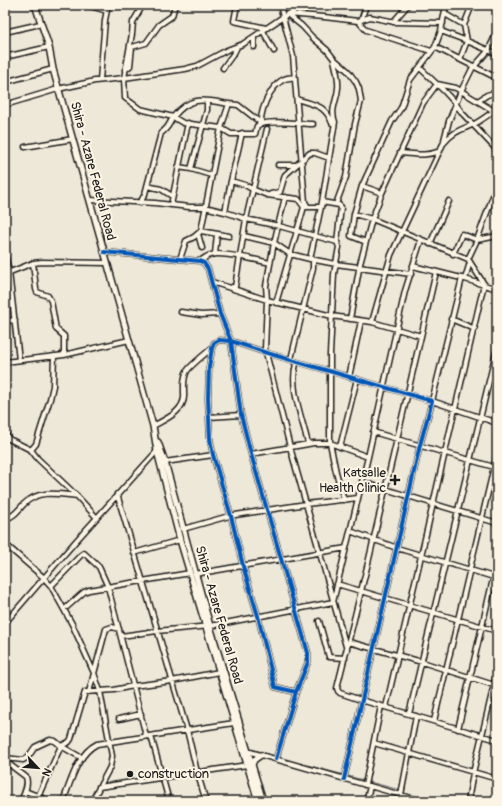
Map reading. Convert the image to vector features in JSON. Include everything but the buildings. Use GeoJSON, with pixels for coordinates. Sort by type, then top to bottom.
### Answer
{"type":"FeatureCollection","features":[{"type":"Feature","properties":{"kind":"main road","name":"Shira - Azare Federal Road"},"geometry":{"type":"LineString","coordinates":[[35,5],[49,48],[58,89],[153,426],[157,451],[180,540],[193,574]]}},
{"type":"Feature","properties":{"kind":"main road","name":"Shira - Azare Federal Road"},"geometry":{"type":"LineString","coordinates":[[155,436],[165,462],[183,529],[193,574],[234,723],[263,801]]}},
{"type":"Feature","properties":{"kind":"main road","name":"Shira - Azare Federal Road"},"geometry":{"type":"LineString","coordinates":[[207,626],[247,751],[258,801]]}},
{"type":"Feature","properties":{"kind":"main road"},"geometry":{"type":"LineString","coordinates":[[250,765],[254,760],[261,756]]}},
{"type":"Feature","properties":{"kind":"street"},"geometry":{"type":"LineString","coordinates":[[87,5],[107,11]]}},
{"type":"Feature","properties":{"kind":"street"},"geometry":{"type":"LineString","coordinates":[[100,80],[104,20],[108,5]]}},
{"type":"Feature","properties":{"kind":"street"},"geometry":{"type":"LineString","coordinates":[[143,5],[133,22],[124,78],[125,98],[140,108],[173,117],[183,123],[221,128],[231,134],[255,134],[256,127],[260,123],[261,115],[271,91],[284,78],[295,78]]}},
{"type":"Feature","properties":{"kind":"street"},"geometry":{"type":"LineString","coordinates":[[125,70],[130,66],[132,47],[146,43],[159,25],[172,16],[176,5]]}},
{"type":"Feature","properties":{"kind":"street"},"geometry":{"type":"LineString","coordinates":[[237,5],[234,21],[265,30]]}},
{"type":"Feature","properties":{"kind":"street"},"geometry":{"type":"LineString","coordinates":[[276,303],[296,231],[306,207],[293,56],[285,16],[280,5]]}},
{"type":"Feature","properties":{"kind":"street"},"geometry":{"type":"LineString","coordinates":[[5,89],[7,105],[58,89],[100,80],[124,78],[197,66],[227,50],[237,47],[304,5]]}},
{"type":"Feature","properties":{"kind":"street"},"geometry":{"type":"LineString","coordinates":[[362,18],[366,5]]}},
{"type":"Feature","properties":{"kind":"street"},"geometry":{"type":"LineString","coordinates":[[393,22],[408,5]]}},
{"type":"Feature","properties":{"kind":"street"},"geometry":{"type":"LineString","coordinates":[[366,242],[350,236],[354,214],[362,186],[392,121],[401,108],[410,80],[435,47],[441,31],[446,5]]}},
{"type":"Feature","properties":{"kind":"street"},"geometry":{"type":"LineString","coordinates":[[460,59],[467,41],[464,25],[472,5]]}},
{"type":"Feature","properties":{"kind":"street"},"geometry":{"type":"LineString","coordinates":[[445,14],[464,25]]}},
{"type":"Feature","properties":{"kind":"street"},"geometry":{"type":"LineString","coordinates":[[285,16],[317,16],[358,21],[366,30],[431,51]]}},
{"type":"Feature","properties":{"kind":"street"},"geometry":{"type":"LineString","coordinates":[[285,16],[307,30],[313,38],[327,50],[334,60],[353,76],[356,82],[361,101],[355,124],[346,177],[336,204]]}},
{"type":"Feature","properties":{"kind":"street"},"geometry":{"type":"LineString","coordinates":[[358,21],[362,18],[370,17],[393,22],[443,23]]}},
{"type":"Feature","properties":{"kind":"street"},"geometry":{"type":"LineString","coordinates":[[5,32],[40,24]]}},
{"type":"Feature","properties":{"kind":"street"},"geometry":{"type":"LineString","coordinates":[[265,30],[274,51]]}},
{"type":"Feature","properties":{"kind":"street"},"geometry":{"type":"LineString","coordinates":[[441,31],[489,48],[497,54]]}},
{"type":"Feature","properties":{"kind":"street"},"geometry":{"type":"LineString","coordinates":[[443,144],[460,91],[475,66],[489,48],[497,32]]}},
{"type":"Feature","properties":{"kind":"street"},"geometry":{"type":"LineString","coordinates":[[254,37],[254,47]]}},
{"type":"Feature","properties":{"kind":"street"},"geometry":{"type":"LineString","coordinates":[[489,48],[497,43]]}},
{"type":"Feature","properties":{"kind":"street"},"geometry":{"type":"LineString","coordinates":[[223,68],[237,47]]}},
{"type":"Feature","properties":{"kind":"street"},"geometry":{"type":"LineString","coordinates":[[435,47],[497,78]]}},
{"type":"Feature","properties":{"kind":"street"},"geometry":{"type":"LineString","coordinates":[[5,57],[49,48]]}},
{"type":"Feature","properties":{"kind":"street"},"geometry":{"type":"LineString","coordinates":[[291,359],[313,268],[312,259],[314,236],[335,122],[332,114],[337,100],[338,86],[334,60]]}},
{"type":"Feature","properties":{"kind":"street"},"geometry":{"type":"LineString","coordinates":[[5,82],[53,68]]}},
{"type":"Feature","properties":{"kind":"street"},"geometry":{"type":"LineString","coordinates":[[420,68],[455,103],[460,111],[494,147],[497,153]]}},
{"type":"Feature","properties":{"kind":"street"},"geometry":{"type":"LineString","coordinates":[[372,322],[391,255],[443,144],[448,137],[455,132],[473,124],[495,110],[456,88],[437,84]]}},
{"type":"Feature","properties":{"kind":"street"},"geometry":{"type":"LineString","coordinates":[[350,319],[359,267],[372,219],[382,193],[423,103],[437,84]]}},
{"type":"Feature","properties":{"kind":"street"},"geometry":{"type":"LineString","coordinates":[[478,101],[487,95],[497,92]]}},
{"type":"Feature","properties":{"kind":"street"},"geometry":{"type":"LineString","coordinates":[[297,99],[320,106],[328,114],[334,127]]}},
{"type":"Feature","properties":{"kind":"street"},"geometry":{"type":"LineString","coordinates":[[140,203],[147,186],[161,133],[167,129],[173,117],[192,101],[207,101],[238,105],[260,123],[273,122],[313,124]]}},
{"type":"Feature","properties":{"kind":"street"},"geometry":{"type":"LineString","coordinates":[[191,169],[207,110],[207,101]]}},
{"type":"Feature","properties":{"kind":"street"},"geometry":{"type":"LineString","coordinates":[[202,248],[199,232],[221,128],[229,104]]}},
{"type":"Feature","properties":{"kind":"street"},"geometry":{"type":"LineString","coordinates":[[170,205],[188,123]]}},
{"type":"Feature","properties":{"kind":"street"},"geometry":{"type":"LineString","coordinates":[[224,286],[235,287],[252,189],[267,129]]}},
{"type":"Feature","properties":{"kind":"street"},"geometry":{"type":"LineString","coordinates":[[225,212],[242,133]]}},
{"type":"Feature","properties":{"kind":"street"},"geometry":{"type":"LineString","coordinates":[[25,147],[72,139]]}},
{"type":"Feature","properties":{"kind":"street"},"geometry":{"type":"LineString","coordinates":[[424,156],[440,150]]}},
{"type":"Feature","properties":{"kind":"street"},"geometry":{"type":"LineString","coordinates":[[266,195],[280,192],[285,175],[310,153],[315,153],[329,158]]}},
{"type":"Feature","properties":{"kind":"street"},"geometry":{"type":"LineString","coordinates":[[400,153],[424,156],[435,162]]}},
{"type":"Feature","properties":{"kind":"street"},"geometry":{"type":"LineString","coordinates":[[278,165],[303,165]]}},
{"type":"Feature","properties":{"kind":"street"},"geometry":{"type":"LineString","coordinates":[[178,166],[211,175]]}},
{"type":"Feature","properties":{"kind":"street"},"geometry":{"type":"LineString","coordinates":[[231,181],[246,185],[266,195],[298,199],[306,207]]}},
{"type":"Feature","properties":{"kind":"street"},"geometry":{"type":"LineString","coordinates":[[344,779],[420,445],[451,319],[469,260],[497,185]]}},
{"type":"Feature","properties":{"kind":"street"},"geometry":{"type":"LineString","coordinates":[[147,186],[161,189],[172,196]]}},
{"type":"Feature","properties":{"kind":"street"},"geometry":{"type":"LineString","coordinates":[[362,186],[382,193]]}},
{"type":"Feature","properties":{"kind":"street"},"geometry":{"type":"LineString","coordinates":[[285,197],[266,286],[267,300],[265,344],[290,447],[347,650]]}},
{"type":"Feature","properties":{"kind":"street"},"geometry":{"type":"LineString","coordinates":[[90,200],[205,207],[337,242]]}},
{"type":"Feature","properties":{"kind":"street"},"geometry":{"type":"LineString","coordinates":[[430,244],[449,200]]}},
{"type":"Feature","properties":{"kind":"street"},"geometry":{"type":"LineString","coordinates":[[306,207],[321,204],[336,204],[340,205],[341,207],[337,242],[339,247],[334,274],[332,316],[330,443],[344,500]]}},
{"type":"Feature","properties":{"kind":"street"},"geometry":{"type":"LineString","coordinates":[[354,214],[372,219],[469,260],[484,284],[475,329],[422,555],[398,655],[374,743],[366,782]]}},
{"type":"Feature","properties":{"kind":"street"},"geometry":{"type":"LineString","coordinates":[[180,259],[186,241],[199,232],[229,236]]}},
{"type":"Feature","properties":{"kind":"street"},"geometry":{"type":"LineString","coordinates":[[215,254],[217,234]]}},
{"type":"Feature","properties":{"kind":"street"},"geometry":{"type":"LineString","coordinates":[[453,254],[462,234],[477,240],[497,236]]}},
{"type":"Feature","properties":{"kind":"street"},"geometry":{"type":"LineString","coordinates":[[244,236],[274,243],[290,254],[336,264],[386,272],[410,274]]}},
{"type":"Feature","properties":{"kind":"street"},"geometry":{"type":"LineString","coordinates":[[333,602],[368,457],[405,291],[421,240]]}},
{"type":"Feature","properties":{"kind":"street"},"geometry":{"type":"LineString","coordinates":[[104,252],[202,262],[208,269],[220,314],[231,341],[242,415],[251,454],[309,656],[307,666],[296,692],[276,759]]}},
{"type":"Feature","properties":{"kind":"street"},"geometry":{"type":"LineString","coordinates":[[202,262],[205,258],[215,254],[270,263]]}},
{"type":"Feature","properties":{"kind":"street"},"geometry":{"type":"LineString","coordinates":[[5,255],[15,320],[19,360]]}},
{"type":"Feature","properties":{"kind":"street"},"geometry":{"type":"LineString","coordinates":[[7,273],[34,263],[42,262],[107,263]]}},
{"type":"Feature","properties":{"kind":"street"},"geometry":{"type":"LineString","coordinates":[[34,263],[37,292],[48,296],[51,301],[56,329],[64,336],[64,355]]}},
{"type":"Feature","properties":{"kind":"street"},"geometry":{"type":"LineString","coordinates":[[413,266],[484,284],[497,289]]}},
{"type":"Feature","properties":{"kind":"street"},"geometry":{"type":"LineString","coordinates":[[436,272],[337,688],[338,691],[361,700],[497,740]]}},
{"type":"Feature","properties":{"kind":"street"},"geometry":{"type":"LineString","coordinates":[[212,282],[276,303],[303,310],[372,322],[421,336]]}},
{"type":"Feature","properties":{"kind":"street"},"geometry":{"type":"LineString","coordinates":[[181,312],[201,315],[220,314]]}},
{"type":"Feature","properties":{"kind":"street"},"geometry":{"type":"LineString","coordinates":[[451,319],[475,329]]}},
{"type":"Feature","properties":{"kind":"street"},"geometry":{"type":"LineString","coordinates":[[5,321],[15,320]]}},
{"type":"Feature","properties":{"kind":"street"},"geometry":{"type":"LineString","coordinates":[[348,377],[361,321]]}},
{"type":"Feature","properties":{"kind":"street"},"geometry":{"type":"LineString","coordinates":[[5,362],[64,355],[129,340]]}},
{"type":"Feature","properties":{"kind":"street"},"geometry":{"type":"LineString","coordinates":[[296,692],[275,687],[258,616],[213,455],[210,439],[209,417],[209,367],[214,343],[219,340],[231,341],[267,353],[432,401],[497,423]]}},
{"type":"Feature","properties":{"kind":"street"},"geometry":{"type":"LineString","coordinates":[[153,426],[171,416],[180,408],[185,398],[184,380],[188,370],[212,348]]}},
{"type":"Feature","properties":{"kind":"street"},"geometry":{"type":"LineString","coordinates":[[409,714],[497,348]]}},
{"type":"Feature","properties":{"kind":"street"},"geometry":{"type":"LineString","coordinates":[[31,450],[36,444],[50,399],[53,386],[54,356]]}},
{"type":"Feature","properties":{"kind":"street"},"geometry":{"type":"LineString","coordinates":[[291,359],[296,364],[294,372],[294,386],[308,444]]}},
{"type":"Feature","properties":{"kind":"street"},"geometry":{"type":"LineString","coordinates":[[340,447],[357,379]]}},
{"type":"Feature","properties":{"kind":"street"},"geometry":{"type":"LineString","coordinates":[[209,417],[242,415]]}},
{"type":"Feature","properties":{"kind":"street"},"geometry":{"type":"LineString","coordinates":[[373,432],[494,468]]}},
{"type":"Feature","properties":{"kind":"street"},"geometry":{"type":"LineString","coordinates":[[5,433],[9,439],[31,450],[38,459],[77,496],[97,518]]}},
{"type":"Feature","properties":{"kind":"street"},"geometry":{"type":"LineString","coordinates":[[251,454],[308,444],[330,443],[368,457]]}},
{"type":"Feature","properties":{"kind":"street"},"geometry":{"type":"LineString","coordinates":[[5,623],[43,577],[157,451]]}},
{"type":"Feature","properties":{"kind":"street"},"geometry":{"type":"LineString","coordinates":[[434,721],[497,454]]}},
{"type":"Feature","properties":{"kind":"street"},"geometry":{"type":"LineString","coordinates":[[165,462],[213,455]]}},
{"type":"Feature","properties":{"kind":"street"},"geometry":{"type":"LineString","coordinates":[[362,482],[497,523]]}},
{"type":"Feature","properties":{"kind":"street"},"geometry":{"type":"LineString","coordinates":[[5,519],[13,516],[32,496],[40,494],[58,494],[77,496]]}},
{"type":"Feature","properties":{"kind":"street"},"geometry":{"type":"LineString","coordinates":[[117,494],[187,730],[206,801]]}},
{"type":"Feature","properties":{"kind":"street"},"geometry":{"type":"LineString","coordinates":[[183,529],[231,516],[306,504],[358,498]]}},
{"type":"Feature","properties":{"kind":"street"},"geometry":{"type":"LineString","coordinates":[[350,531],[397,548],[495,578]]}},
{"type":"Feature","properties":{"kind":"street"},"geometry":{"type":"LineString","coordinates":[[134,553],[180,540]]}},
{"type":"Feature","properties":{"kind":"street"},"geometry":{"type":"LineString","coordinates":[[5,544],[43,577],[51,586],[69,619],[94,673],[100,690],[112,760],[92,801]]}},
{"type":"Feature","properties":{"kind":"street"},"geometry":{"type":"LineString","coordinates":[[67,608],[84,592],[142,580],[193,574],[346,548]]}},
{"type":"Feature","properties":{"kind":"street"},"geometry":{"type":"LineString","coordinates":[[51,586],[81,554],[84,554],[99,567],[108,587],[133,686],[169,801]]}},
{"type":"Feature","properties":{"kind":"street"},"geometry":{"type":"LineString","coordinates":[[458,728],[495,578],[497,562]]}},
{"type":"Feature","properties":{"kind":"street"},"geometry":{"type":"LineString","coordinates":[[337,584],[497,631]]}},
{"type":"Feature","properties":{"kind":"street"},"geometry":{"type":"LineString","coordinates":[[121,636],[207,626],[333,602]]}},
{"type":"Feature","properties":{"kind":"street"},"geometry":{"type":"LineString","coordinates":[[319,622],[329,657],[345,658]]}},
{"type":"Feature","properties":{"kind":"street"},"geometry":{"type":"LineString","coordinates":[[89,692],[106,629],[112,628],[119,630]]}},
{"type":"Feature","properties":{"kind":"street"},"geometry":{"type":"LineString","coordinates":[[349,642],[422,662],[496,686]]}},
{"type":"Feature","properties":{"kind":"street"},"geometry":{"type":"LineString","coordinates":[[37,799],[61,746],[69,742],[71,739],[85,692],[114,690],[219,672]]}},
{"type":"Feature","properties":{"kind":"street"},"geometry":{"type":"LineString","coordinates":[[468,801],[482,735],[496,686],[497,672]]}},
{"type":"Feature","properties":{"kind":"street"},"geometry":{"type":"LineString","coordinates":[[119,719],[141,714]]}},
{"type":"Feature","properties":{"kind":"street"},"geometry":{"type":"LineString","coordinates":[[416,716],[402,792],[406,799],[422,801]]}},
{"type":"Feature","properties":{"kind":"street"},"geometry":{"type":"LineString","coordinates":[[63,801],[82,758],[92,747],[97,744],[234,723]]}},
{"type":"Feature","properties":{"kind":"street"},"geometry":{"type":"LineString","coordinates":[[5,759],[23,760],[28,757],[35,747],[50,740],[55,741],[82,758]]}},
{"type":"Feature","properties":{"kind":"street"},"geometry":{"type":"LineString","coordinates":[[374,743],[497,779]]}},
{"type":"Feature","properties":{"kind":"street"},"geometry":{"type":"LineString","coordinates":[[247,751],[344,779],[366,782],[370,787],[402,792]]}},
{"type":"Feature","properties":{"kind":"street"},"geometry":{"type":"LineString","coordinates":[[5,759],[26,777],[27,780],[25,791],[20,801]]}},
{"type":"Feature","properties":{"kind":"street"},"geometry":{"type":"LineString","coordinates":[[99,787],[250,765]]}},
{"type":"Feature","properties":{"kind":"street"},"geometry":{"type":"LineString","coordinates":[[366,801],[370,787]]}},
{"type":"Feature","properties":{"kind":"street"},"geometry":{"type":"LineString","coordinates":[[25,791],[37,799],[50,801]]}},
{"type":"Feature","properties":{"kind":"waterway"},"geometry":{"type":"LineString","coordinates":[[252,749],[275,756]]}},
{"type":"Feature","properties":{"kind":"waterway"},"geometry":{"type":"LineString","coordinates":[[306,765],[341,774]]}},
{"type":"Feature","properties":{"kind":"waterway"},"geometry":{"type":"LineString","coordinates":[[348,776],[363,780]]}},
{"type":"Feature","properties":{"kind":"waterway"},"geometry":{"type":"LineString","coordinates":[[366,781],[400,790]]}},
{"type":"Feature","properties":{"kind":"waterway"},"geometry":{"type":"LineString","coordinates":[[429,799],[436,801]]}},
{"type":"Feature","properties":{"kind":"cycle path"},"geometry":{"type":"LineString","coordinates":[[104,252],[200,261],[204,263],[208,269],[220,314],[231,341],[267,353],[432,401],[420,445],[344,779]]}},
{"type":"Feature","properties":{"kind":"cycle path"},"geometry":{"type":"LineString","coordinates":[[276,759],[296,692],[308,662],[308,653],[241,415],[231,341],[219,340],[214,343],[212,348],[209,367],[208,398],[210,439],[213,455],[258,616],[275,687],[296,692]]}},
{"type":"Feature","properties":{"kind":"place","name":"Katsalle Health Clinic"},"geometry":{"type":"Point","coordinates":[395,480]}},
{"type":"Feature","properties":{"kind":"place","name":"construction"},"geometry":{"type":"Point","coordinates":[130,774]}}]}
